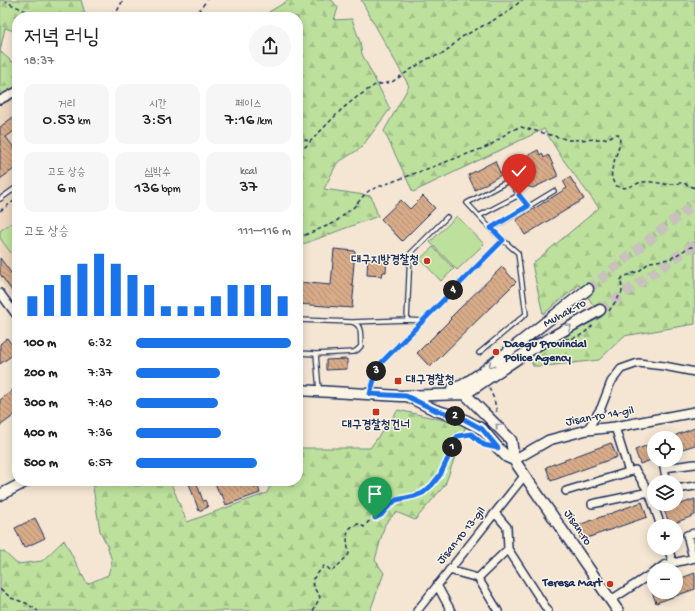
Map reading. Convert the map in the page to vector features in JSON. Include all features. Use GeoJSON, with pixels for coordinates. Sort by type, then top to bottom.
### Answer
{"type":"FeatureCollection","features":[{"type":"Feature","properties":{"kind":"main road","name":"Muhak-ro"},"geometry":{"type":"LineString","coordinates":[[439,394],[463,385],[481,373],[588,289]]}},
{"type":"Feature","properties":{"kind":"main road","name":"Muhak-ro"},"geometry":{"type":"LineString","coordinates":[[303,390],[406,396],[466,394],[536,346],[600,310]]}},
{"type":"Feature","properties":{"kind":"main road","name":"Jisan-ro"},"geometry":{"type":"LineString","coordinates":[[455,388],[466,394],[511,440],[514,460]]}},
{"type":"Feature","properties":{"kind":"main road","name":"Muhak-ro"},"geometry":{"type":"LineString","coordinates":[[406,396],[435,410]]}},
{"type":"Feature","properties":{"kind":"main road","name":"Jisan-ro"},"geometry":{"type":"LineString","coordinates":[[435,410],[462,418],[482,429],[498,448],[514,460],[618,611]]}},
{"type":"Feature","properties":{"kind":"main road"},"geometry":{"type":"LineString","coordinates":[[0,495],[17,486]]}},
{"type":"Feature","properties":{"kind":"street"},"geometry":{"type":"LineString","coordinates":[[0,100],[12,94]]}},
{"type":"Feature","properties":{"kind":"street"},"geometry":{"type":"LineString","coordinates":[[0,293],[12,309]]}},
{"type":"Feature","properties":{"kind":"street"},"geometry":{"type":"LineString","coordinates":[[587,430],[601,408],[611,382],[621,369],[638,363],[695,372]]}},
{"type":"Feature","properties":{"kind":"street","name":"Jisan-ro 14-gil"},"geometry":{"type":"LineString","coordinates":[[514,460],[549,440],[587,430],[616,427],[695,412]]}},
{"type":"Feature","properties":{"kind":"street"},"geometry":{"type":"LineString","coordinates":[[616,427],[630,472]]}},
{"type":"Feature","properties":{"kind":"street"},"geometry":{"type":"LineString","coordinates":[[666,475],[664,468],[695,464]]}},
{"type":"Feature","properties":{"kind":"street"},"geometry":{"type":"LineString","coordinates":[[566,491],[635,470],[647,486]]}},
{"type":"Feature","properties":{"kind":"street","name":"Jisan-ro 13-gil"},"geometry":{"type":"LineString","coordinates":[[417,611],[525,475]]}},
{"type":"Feature","properties":{"kind":"street"},"geometry":{"type":"LineString","coordinates":[[683,488],[695,486]]}},
{"type":"Feature","properties":{"kind":"street"},"geometry":{"type":"LineString","coordinates":[[592,504],[647,493]]}},
{"type":"Feature","properties":{"kind":"street"},"geometry":{"type":"LineString","coordinates":[[495,513],[507,528],[508,549],[548,611]]}},
{"type":"Feature","properties":{"kind":"street"},"geometry":{"type":"LineString","coordinates":[[670,555],[673,563],[694,558],[687,535],[695,533]]}},
{"type":"Feature","properties":{"kind":"street"},"geometry":{"type":"LineString","coordinates":[[478,578],[508,549]]}},
{"type":"Feature","properties":{"kind":"street"},"geometry":{"type":"LineString","coordinates":[[449,570],[478,578],[498,611]]}},
{"type":"Feature","properties":{"kind":"street"},"geometry":{"type":"LineString","coordinates":[[611,600],[647,577]]}},
{"type":"Feature","properties":{"kind":"street"},"geometry":{"type":"LineString","coordinates":[[437,585],[451,611]]}},
{"type":"Feature","properties":{"kind":"lane"},"geometry":{"type":"LineString","coordinates":[[479,353],[526,314],[518,253],[503,240],[467,203],[510,180],[528,206]]}},
{"type":"Feature","properties":{"kind":"lane"},"geometry":{"type":"LineString","coordinates":[[0,199],[12,191]]}},
{"type":"Feature","properties":{"kind":"lane"},"geometry":{"type":"LineString","coordinates":[[491,228],[554,191]]}},
{"type":"Feature","properties":{"kind":"lane"},"geometry":{"type":"LineString","coordinates":[[479,216],[519,195]]}},
{"type":"Feature","properties":{"kind":"lane"},"geometry":{"type":"LineString","coordinates":[[406,320],[410,254],[447,217]]}},
{"type":"Feature","properties":{"kind":"lane"},"geometry":{"type":"LineString","coordinates":[[370,394],[378,366],[503,240]]}},
{"type":"Feature","properties":{"kind":"lane"},"geometry":{"type":"LineString","coordinates":[[303,320],[352,322],[406,320],[422,321]]}},
{"type":"Feature","properties":{"kind":"lane"},"geometry":{"type":"LineString","coordinates":[[303,353],[351,352],[358,350],[361,346],[360,328],[357,324],[352,322]]}},
{"type":"Feature","properties":{"kind":"lane"},"geometry":{"type":"LineString","coordinates":[[316,354],[319,391]]}},
{"type":"Feature","properties":{"kind":"path"},"geometry":{"type":"LineString","coordinates":[[4,0],[30,12]]}},
{"type":"Feature","properties":{"kind":"path"},"geometry":{"type":"LineString","coordinates":[[117,12],[123,0]]}},
{"type":"Feature","properties":{"kind":"path"},"geometry":{"type":"LineString","coordinates":[[198,12],[207,0]]}},
{"type":"Feature","properties":{"kind":"path"},"geometry":{"type":"LineString","coordinates":[[303,148],[357,96],[375,85],[392,82],[427,59],[445,53],[460,38],[505,14],[522,0]]}},
{"type":"Feature","properties":{"kind":"path"},"geometry":{"type":"LineString","coordinates":[[303,236],[334,224],[355,206],[370,190],[489,146],[521,126],[569,140],[604,139],[618,134],[620,141],[612,165],[611,173],[613,182],[618,187],[625,188],[644,182],[668,184],[682,183],[695,188]]}},
{"type":"Feature","properties":{"kind":"path"},"geometry":{"type":"LineString","coordinates":[[303,138],[310,142]]}},
{"type":"Feature","properties":{"kind":"path"},"geometry":{"type":"LineString","coordinates":[[0,211],[12,203]]}},
{"type":"Feature","properties":{"kind":"path"},"geometry":{"type":"LineString","coordinates":[[313,611],[320,597],[314,588],[313,579],[324,566],[331,571],[336,568],[349,554],[346,538],[354,524],[359,524],[364,527],[368,522],[381,515],[396,500],[423,493],[440,475],[450,454],[453,441],[458,436],[471,434],[484,445]]}},
{"type":"Feature","properties":{"kind":"path"},"geometry":{"type":"LineString","coordinates":[[0,590],[11,598],[26,603],[38,611]]}},
{"type":"Feature","properties":{"kind":"shaded area"},"geometry":{"type":"Polygon","coordinates":[[[12,96],[12,297],[0,281],[0,102],[12,96]]]}},
{"type":"Feature","properties":{"kind":"green space"},"geometry":{"type":"Polygon","coordinates":[[[0,0],[81,0],[85,12],[12,12],[12,30],[5,28],[0,51],[0,0]]]}},
{"type":"Feature","properties":{"kind":"green space"},"geometry":{"type":"Polygon","coordinates":[[[289,0],[332,0],[338,8],[334,20],[352,19],[360,42],[362,54],[390,109],[361,148],[337,163],[324,189],[371,196],[378,216],[303,244],[303,12],[269,12],[289,0]]]}},
{"type":"Feature","properties":{"kind":"green space"},"geometry":{"type":"Polygon","coordinates":[[[361,0],[695,0],[695,324],[624,336],[599,360],[533,366],[529,356],[547,344],[602,317],[579,285],[543,314],[532,264],[599,208],[562,158],[544,129],[413,192],[384,131],[409,86],[361,0]]]}},
{"type":"Feature","properties":{"kind":"green space"},"geometry":{"type":"Polygon","coordinates":[[[0,51],[12,62],[12,91],[0,97],[0,51]]]}},
{"type":"Feature","properties":{"kind":"green space"},"geometry":{"type":"Polygon","coordinates":[[[457,216],[484,244],[457,270],[430,242],[457,216]]]}},
{"type":"Feature","properties":{"kind":"green space"},"geometry":{"type":"Polygon","coordinates":[[[12,223],[12,254],[0,238],[0,231],[12,223]]]}},
{"type":"Feature","properties":{"kind":"green space"},"geometry":{"type":"Polygon","coordinates":[[[433,247],[454,269],[441,281],[420,259],[433,247]]]}},
{"type":"Feature","properties":{"kind":"green space"},"geometry":{"type":"Polygon","coordinates":[[[398,410],[466,425],[445,485],[415,520],[396,512],[385,524],[375,560],[384,573],[370,611],[0,611],[0,551],[4,552],[17,564],[42,561],[64,540],[87,584],[108,575],[112,561],[107,545],[100,531],[93,486],[172,486],[187,522],[267,493],[270,486],[303,486],[303,448],[370,448],[398,410]]]}},
{"type":"Feature","properties":{"kind":"building"},"geometry":{"type":"Polygon","coordinates":[[[12,118],[12,133],[6,137],[12,145],[12,171],[0,179],[0,127],[12,118]]]}},
{"type":"Feature","properties":{"kind":"building"},"geometry":{"type":"Polygon","coordinates":[[[538,150],[540,155],[542,153],[544,158],[548,155],[549,156],[558,176],[533,188],[520,183],[517,174],[513,175],[511,170],[515,168],[513,163],[538,150]]]}},
{"type":"Feature","properties":{"kind":"building"},"geometry":{"type":"Polygon","coordinates":[[[495,161],[501,175],[475,190],[468,175],[495,161]]]}},
{"type":"Feature","properties":{"kind":"building"},"geometry":{"type":"Polygon","coordinates":[[[570,177],[584,199],[525,235],[516,220],[567,188],[563,181],[570,177]]]}},
{"type":"Feature","properties":{"kind":"building"},"geometry":{"type":"Polygon","coordinates":[[[423,196],[435,208],[402,241],[381,219],[401,200],[410,209],[423,196]]]}},
{"type":"Feature","properties":{"kind":"building"},"geometry":{"type":"Polygon","coordinates":[[[334,249],[355,251],[352,308],[303,304],[303,282],[331,285],[334,249]]]}},
{"type":"Feature","properties":{"kind":"building"},"geometry":{"type":"Polygon","coordinates":[[[368,255],[387,256],[386,272],[383,272],[382,276],[367,275],[368,255]]]}},
{"type":"Feature","properties":{"kind":"building"},"geometry":{"type":"Polygon","coordinates":[[[0,258],[12,274],[12,291],[0,274],[0,258]]]}},
{"type":"Feature","properties":{"kind":"building"},"geometry":{"type":"Polygon","coordinates":[[[502,267],[516,282],[430,367],[417,353],[502,267]]]}},
{"type":"Feature","properties":{"kind":"building"},"geometry":{"type":"Polygon","coordinates":[[[7,338],[12,345],[12,356],[0,364],[0,344],[7,338]]]}},
{"type":"Feature","properties":{"kind":"building"},"geometry":{"type":"Polygon","coordinates":[[[347,359],[347,369],[326,370],[326,360],[347,359]]]}},
{"type":"Feature","properties":{"kind":"building"},"geometry":{"type":"Polygon","coordinates":[[[12,391],[12,417],[0,426],[0,400],[12,391]]]}},
{"type":"Feature","properties":{"kind":"building"},"geometry":{"type":"Polygon","coordinates":[[[695,428],[695,445],[683,449],[683,432],[695,428]]]}},
{"type":"Feature","properties":{"kind":"building"},"geometry":{"type":"Polygon","coordinates":[[[611,443],[617,457],[551,481],[546,467],[611,443]]]}},
{"type":"Feature","properties":{"kind":"building"},"geometry":{"type":"Polygon","coordinates":[[[647,446],[647,462],[640,464],[635,450],[647,446]]]}},
{"type":"Feature","properties":{"kind":"building"},"geometry":{"type":"Polygon","coordinates":[[[190,486],[198,486],[203,501],[205,500],[208,507],[199,511],[190,486]]]}},
{"type":"Feature","properties":{"kind":"building"},"geometry":{"type":"Polygon","coordinates":[[[216,486],[253,486],[254,488],[258,486],[260,493],[226,505],[222,494],[220,495],[216,486]]]}},
{"type":"Feature","properties":{"kind":"building"},"geometry":{"type":"Polygon","coordinates":[[[695,499],[695,515],[683,520],[668,519],[664,511],[683,511],[683,503],[695,499]]]}},
{"type":"Feature","properties":{"kind":"building"},"geometry":{"type":"Polygon","coordinates":[[[642,502],[647,517],[581,540],[576,526],[642,502]]]}},
{"type":"Feature","properties":{"kind":"building"},"geometry":{"type":"Polygon","coordinates":[[[35,518],[45,538],[24,548],[15,528],[35,518]]]}},
{"type":"Feature","properties":{"kind":"building"},"geometry":{"type":"Polygon","coordinates":[[[695,573],[695,589],[683,593],[683,577],[695,573]]]}},
{"type":"Feature","properties":{"kind":"building"},"geometry":{"type":"Polygon","coordinates":[[[655,599],[667,599],[656,603],[655,599]]]}},
{"type":"Feature","properties":{"kind":"tunnel"},"geometry":{"type":"LineString","coordinates":[[588,289],[695,203]]}},
{"type":"Feature","properties":{"kind":"tunnel"},"geometry":{"type":"LineString","coordinates":[[600,310],[695,244]]}},
{"type":"Feature","properties":{"kind":"place","name":"대구지방경찰청"},"geometry":{"type":"Point","coordinates":[427,261]}},
{"type":"Feature","properties":{"kind":"place","name":"Daegu Provincial Police Agency"},"geometry":{"type":"Point","coordinates":[496,352]}},
{"type":"Feature","properties":{"kind":"place","name":"대구경찰청"},"geometry":{"type":"Point","coordinates":[398,381]}},
{"type":"Feature","properties":{"kind":"place","name":"대구경찰청건너"},"geometry":{"type":"Point","coordinates":[376,412]}},
{"type":"Feature","properties":{"kind":"place","name":"Teresa Mart"},"geometry":{"type":"Point","coordinates":[610,584]}},
{"type":"Feature","properties":{"kind":"route"},"geometry":{"type":"LineString","coordinates":[[375,518],[381,515],[396,500],[423,493],[432,485],[440,475],[450,454],[453,441],[458,436],[471,434],[484,445],[498,448],[482,429],[462,418],[435,410],[406,396],[370,394],[378,366],[503,240],[491,228],[528,206],[519,195]]}}]}
